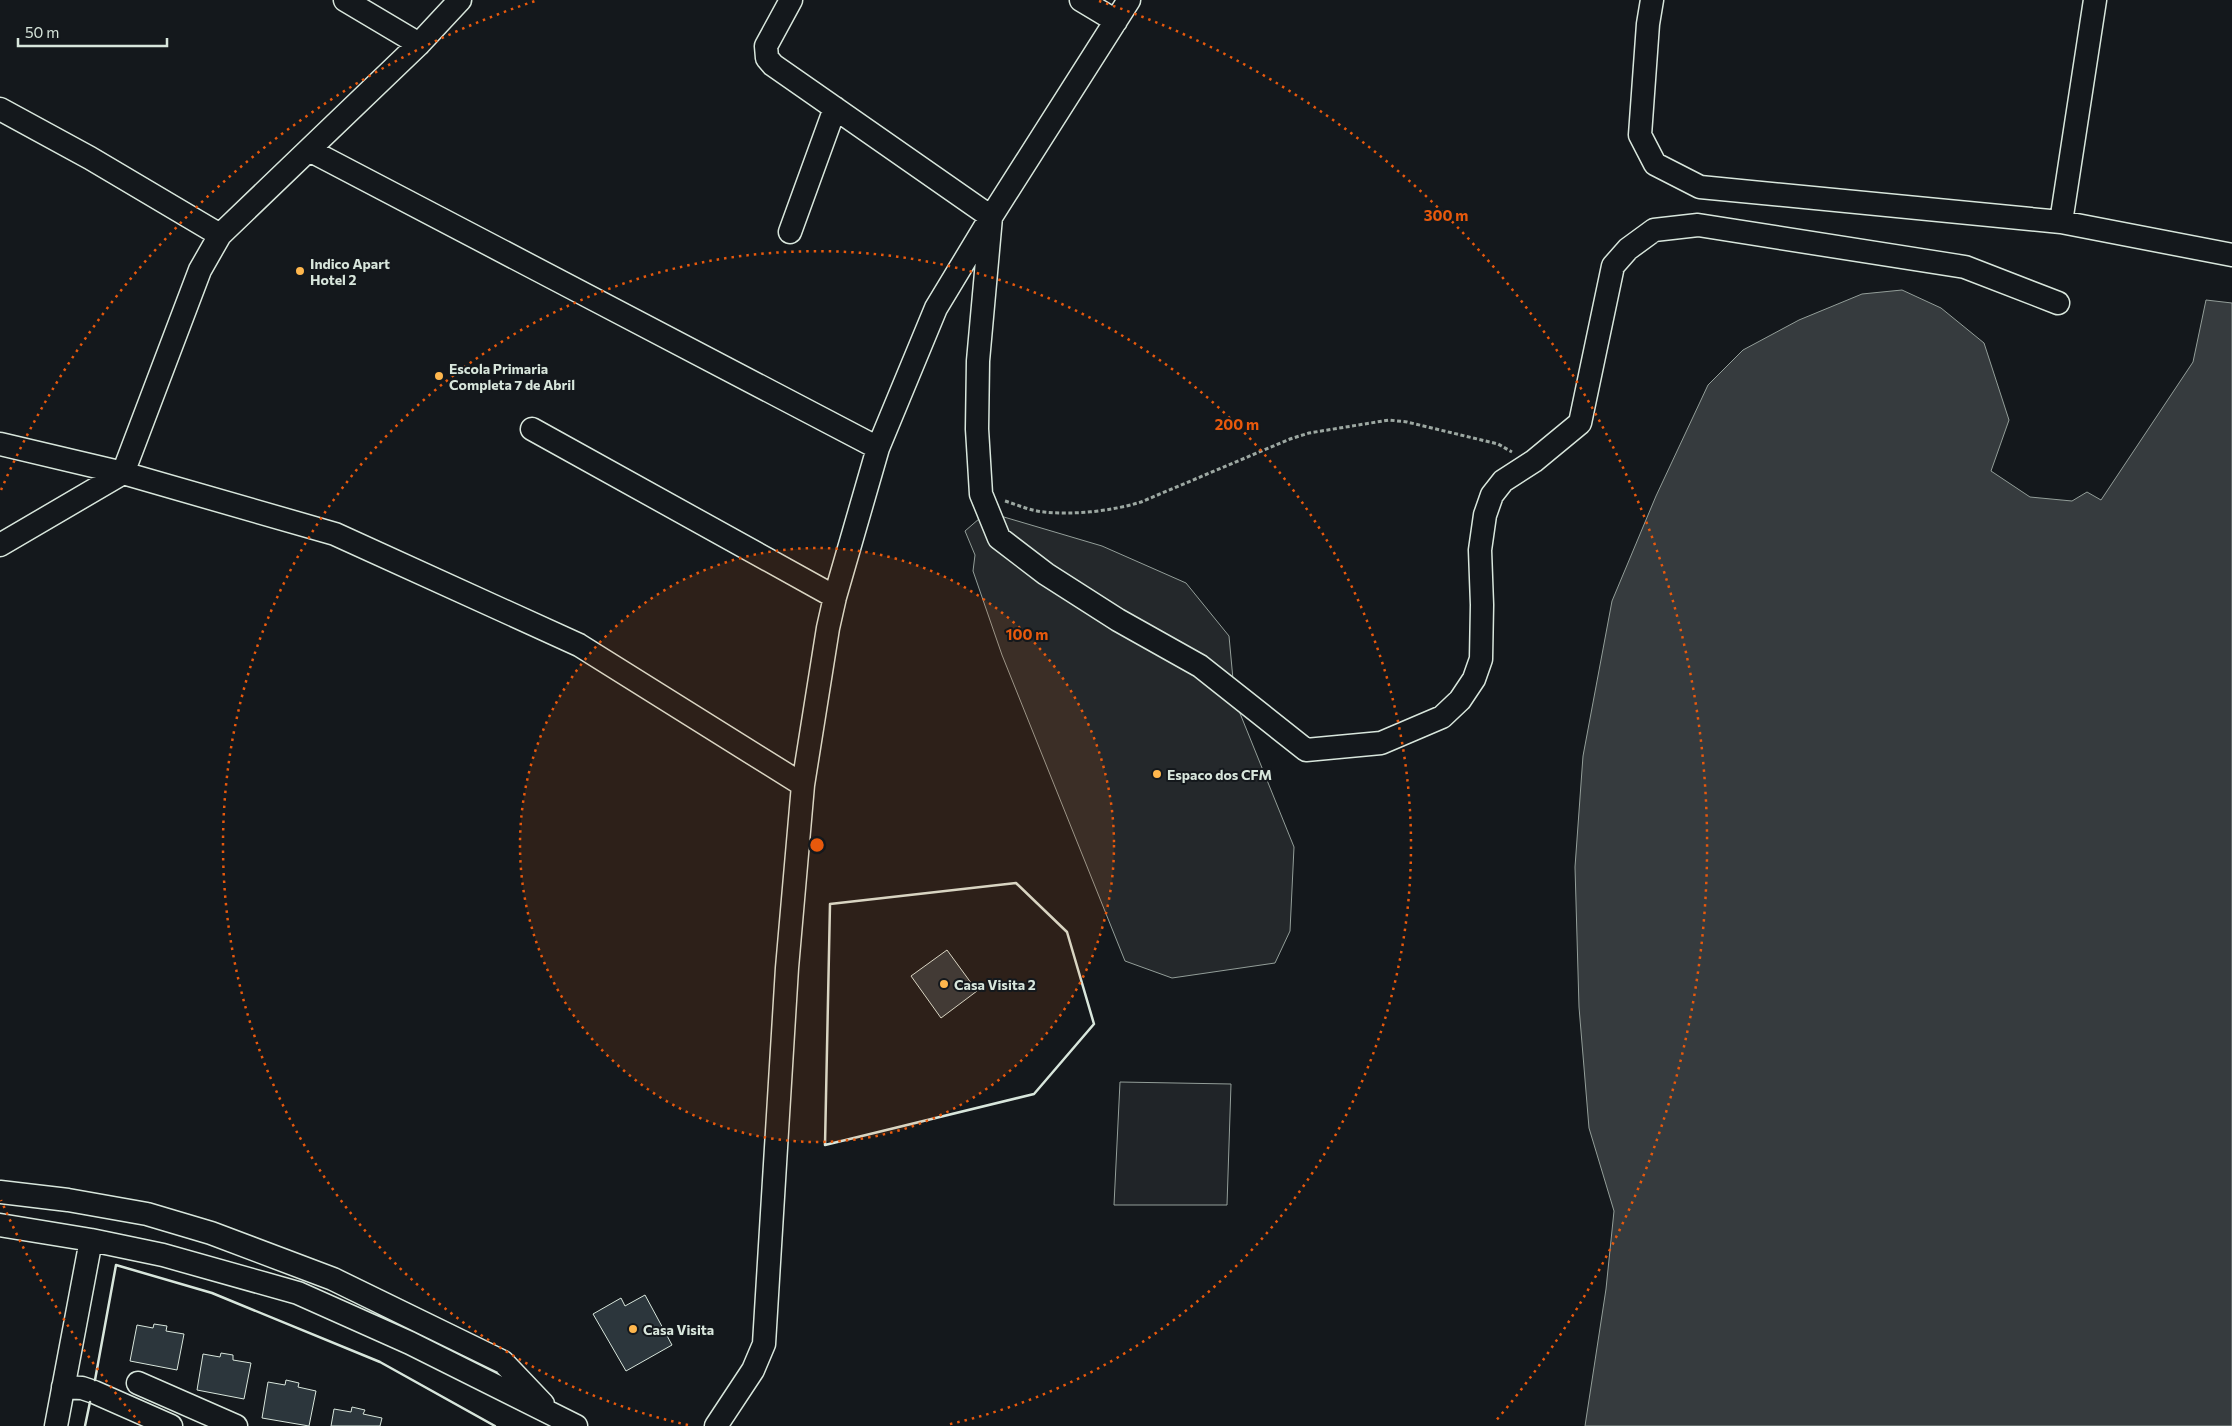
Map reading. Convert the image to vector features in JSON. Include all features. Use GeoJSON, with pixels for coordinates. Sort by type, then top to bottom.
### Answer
{"type":"FeatureCollection","features":[{"type":"Feature","properties":{"kind":"street"},"geometry":{"type":"LineString","coordinates":[[346,0],[419,44]]}},
{"type":"Feature","properties":{"kind":"street"},"geometry":{"type":"LineString","coordinates":[[0,545],[123,473],[200,270],[220,235],[419,44],[460,0]]}},
{"type":"Feature","properties":{"kind":"street"},"geometry":{"type":"LineString","coordinates":[[791,0],[766,46],[767,58],[773,65],[991,217]]}},
{"type":"Feature","properties":{"kind":"street"},"geometry":{"type":"LineString","coordinates":[[1081,0],[1116,21]]}},
{"type":"Feature","properties":{"kind":"street"},"geometry":{"type":"LineString","coordinates":[[716,1426],[753,1370],[764,1344],[787,968],[803,785],[828,628],[878,448],[936,308],[991,217],[1129,0]]}},
{"type":"Feature","properties":{"kind":"street"},"geometry":{"type":"LineString","coordinates":[[1652,0],[1648,24],[1640,135],[1655,164],[1700,187],[2061,222],[2232,255]]}},
{"type":"Feature","properties":{"kind":"street"},"geometry":{"type":"LineString","coordinates":[[2061,222],[2095,0]]}},
{"type":"Feature","properties":{"kind":"street"},"geometry":{"type":"LineString","coordinates":[[790,232],[835,108]]}},
{"type":"Feature","properties":{"kind":"street"},"geometry":{"type":"LineString","coordinates":[[0,109],[90,158],[220,235]]}},
{"type":"Feature","properties":{"kind":"street"},"geometry":{"type":"LineString","coordinates":[[309,150],[878,448]]}},
{"type":"Feature","properties":{"kind":"street"},"geometry":{"type":"LineString","coordinates":[[991,217],[978,361],[977,429],[981,494],[999,538],[1046,574],[1110,615],[1200,666],[1306,750],[1381,743],[1442,717],[1460,700],[1474,679],[1481,659],[1480,550],[1485,515],[1492,495],[1503,481],[1534,461],[1580,423],[1613,266],[1628,249],[1654,230],[1698,226],[1965,267],[2058,303]]}},
{"type":"Feature","properties":{"kind":"street"},"geometry":{"type":"LineString","coordinates":[[532,429],[835,598]]}},
{"type":"Feature","properties":{"kind":"street"},"geometry":{"type":"LineString","coordinates":[[0,444],[123,473],[335,534],[579,645],[803,785]]}},
{"type":"Feature","properties":{"kind":"street"},"geometry":{"type":"LineString","coordinates":[[0,1192],[68,1200],[147,1214],[211,1233],[333,1279],[503,1362],[552,1414]]}},
{"type":"Feature","properties":{"kind":"street"},"geometry":{"type":"LineString","coordinates":[[0,1225],[91,1240],[164,1255],[298,1293],[410,1343],[576,1426]]}},
{"type":"Feature","properties":{"kind":"street"},"geometry":{"type":"LineString","coordinates":[[56,1426],[91,1240]]}},
{"type":"Feature","properties":{"kind":"street"},"geometry":{"type":"LineString","coordinates":[[138,1383],[236,1426]]}},
{"type":"Feature","properties":{"kind":"street"},"geometry":{"type":"LineString","coordinates":[[63,1387],[82,1388],[94,1392],[171,1426]]}},
{"type":"Feature","properties":{"kind":"path"},"geometry":{"type":"LineString","coordinates":[[981,494],[1042,512],[1061,513],[1121,508],[1141,502],[1302,435],[1389,420],[1407,422],[1498,444],[1534,461]]}},
{"type":"Feature","properties":{"kind":"shaded area"},"geometry":{"type":"Polygon","coordinates":[[[1902,290],[1941,308],[1984,343],[2009,420],[1991,471],[2030,497],[2072,501],[2087,492],[2101,500],[2193,362],[2206,300],[2232,303],[2232,1426],[1585,1426],[1606,1289],[1614,1211],[1589,1128],[1579,1007],[1575,867],[1583,756],[1612,601],[1656,496],[1708,385],[1743,350],[1799,320],[1862,294],[1902,290]]]}},
{"type":"Feature","properties":{"kind":"shaded area","name":"Espaco dos CFM"},"geometry":{"type":"Polygon","coordinates":[[[987,512],[1102,546],[1186,583],[1229,636],[1235,701],[1294,847],[1290,931],[1275,963],[1172,978],[1125,961],[1002,655],[973,571],[975,555],[965,531],[987,512]]]}},
{"type":"Feature","properties":{"kind":"shaded area"},"geometry":{"type":"Polygon","coordinates":[[[1120,1082],[1231,1084],[1227,1205],[1114,1205],[1120,1082]]]}},
{"type":"Feature","properties":{"kind":"building","name":"Casa Visita 2"},"geometry":{"type":"Polygon","coordinates":[[[947,950],[977,991],[941,1018],[911,976],[947,950]]]}},
{"type":"Feature","properties":{"kind":"building","name":"Casa Visita"},"geometry":{"type":"Polygon","coordinates":[[[645,1295],[672,1345],[626,1371],[593,1314],[621,1298],[625,1306],[645,1295]]]}},
{"type":"Feature","properties":{"kind":"building"},"geometry":{"type":"Polygon","coordinates":[[[154,1324],[167,1326],[166,1331],[184,1334],[177,1370],[130,1361],[137,1325],[153,1328],[154,1324]]]}},
{"type":"Feature","properties":{"kind":"building"},"geometry":{"type":"Polygon","coordinates":[[[221,1353],[233,1355],[233,1360],[251,1363],[244,1399],[197,1390],[203,1354],[220,1357],[221,1353]]]}},
{"type":"Feature","properties":{"kind":"building"},"geometry":{"type":"Polygon","coordinates":[[[286,1380],[299,1383],[298,1387],[316,1391],[309,1426],[262,1418],[268,1382],[285,1385],[286,1380]]]}},
{"type":"Feature","properties":{"kind":"building"},"geometry":{"type":"Polygon","coordinates":[[[352,1407],[365,1410],[363,1414],[382,1418],[380,1426],[331,1426],[334,1409],[351,1412],[352,1407]]]}},
{"type":"Feature","properties":{"kind":"wall"},"geometry":{"type":"LineString","coordinates":[[1016,883],[1067,932],[1094,1024],[1034,1094],[825,1145],[830,904],[1016,883]]}},
{"type":"Feature","properties":{"kind":"wall"},"geometry":{"type":"LineString","coordinates":[[95,1380],[116,1265],[212,1293],[380,1362],[495,1426]]}},
{"type":"Feature","properties":{"kind":"wall"},"geometry":{"type":"LineString","coordinates":[[85,1426],[90,1402]]}},
{"type":"Feature","properties":{"kind":"place","name":"Indico Apart Hotel 2"},"geometry":{"type":"Point","coordinates":[300,271]}},
{"type":"Feature","properties":{"kind":"place","name":"Escola Primaria Completa 7 de Abril"},"geometry":{"type":"Point","coordinates":[439,376]}},
{"type":"Feature","properties":{"kind":"place","name":"Espaco dos CFM"},"geometry":{"type":"Point","coordinates":[1157,774]}},
{"type":"Feature","properties":{"kind":"place","name":"Casa Visita 2"},"geometry":{"type":"Point","coordinates":[944,984]}},
{"type":"Feature","properties":{"kind":"place","name":"Casa Visita"},"geometry":{"type":"Point","coordinates":[633,1329]}}]}
